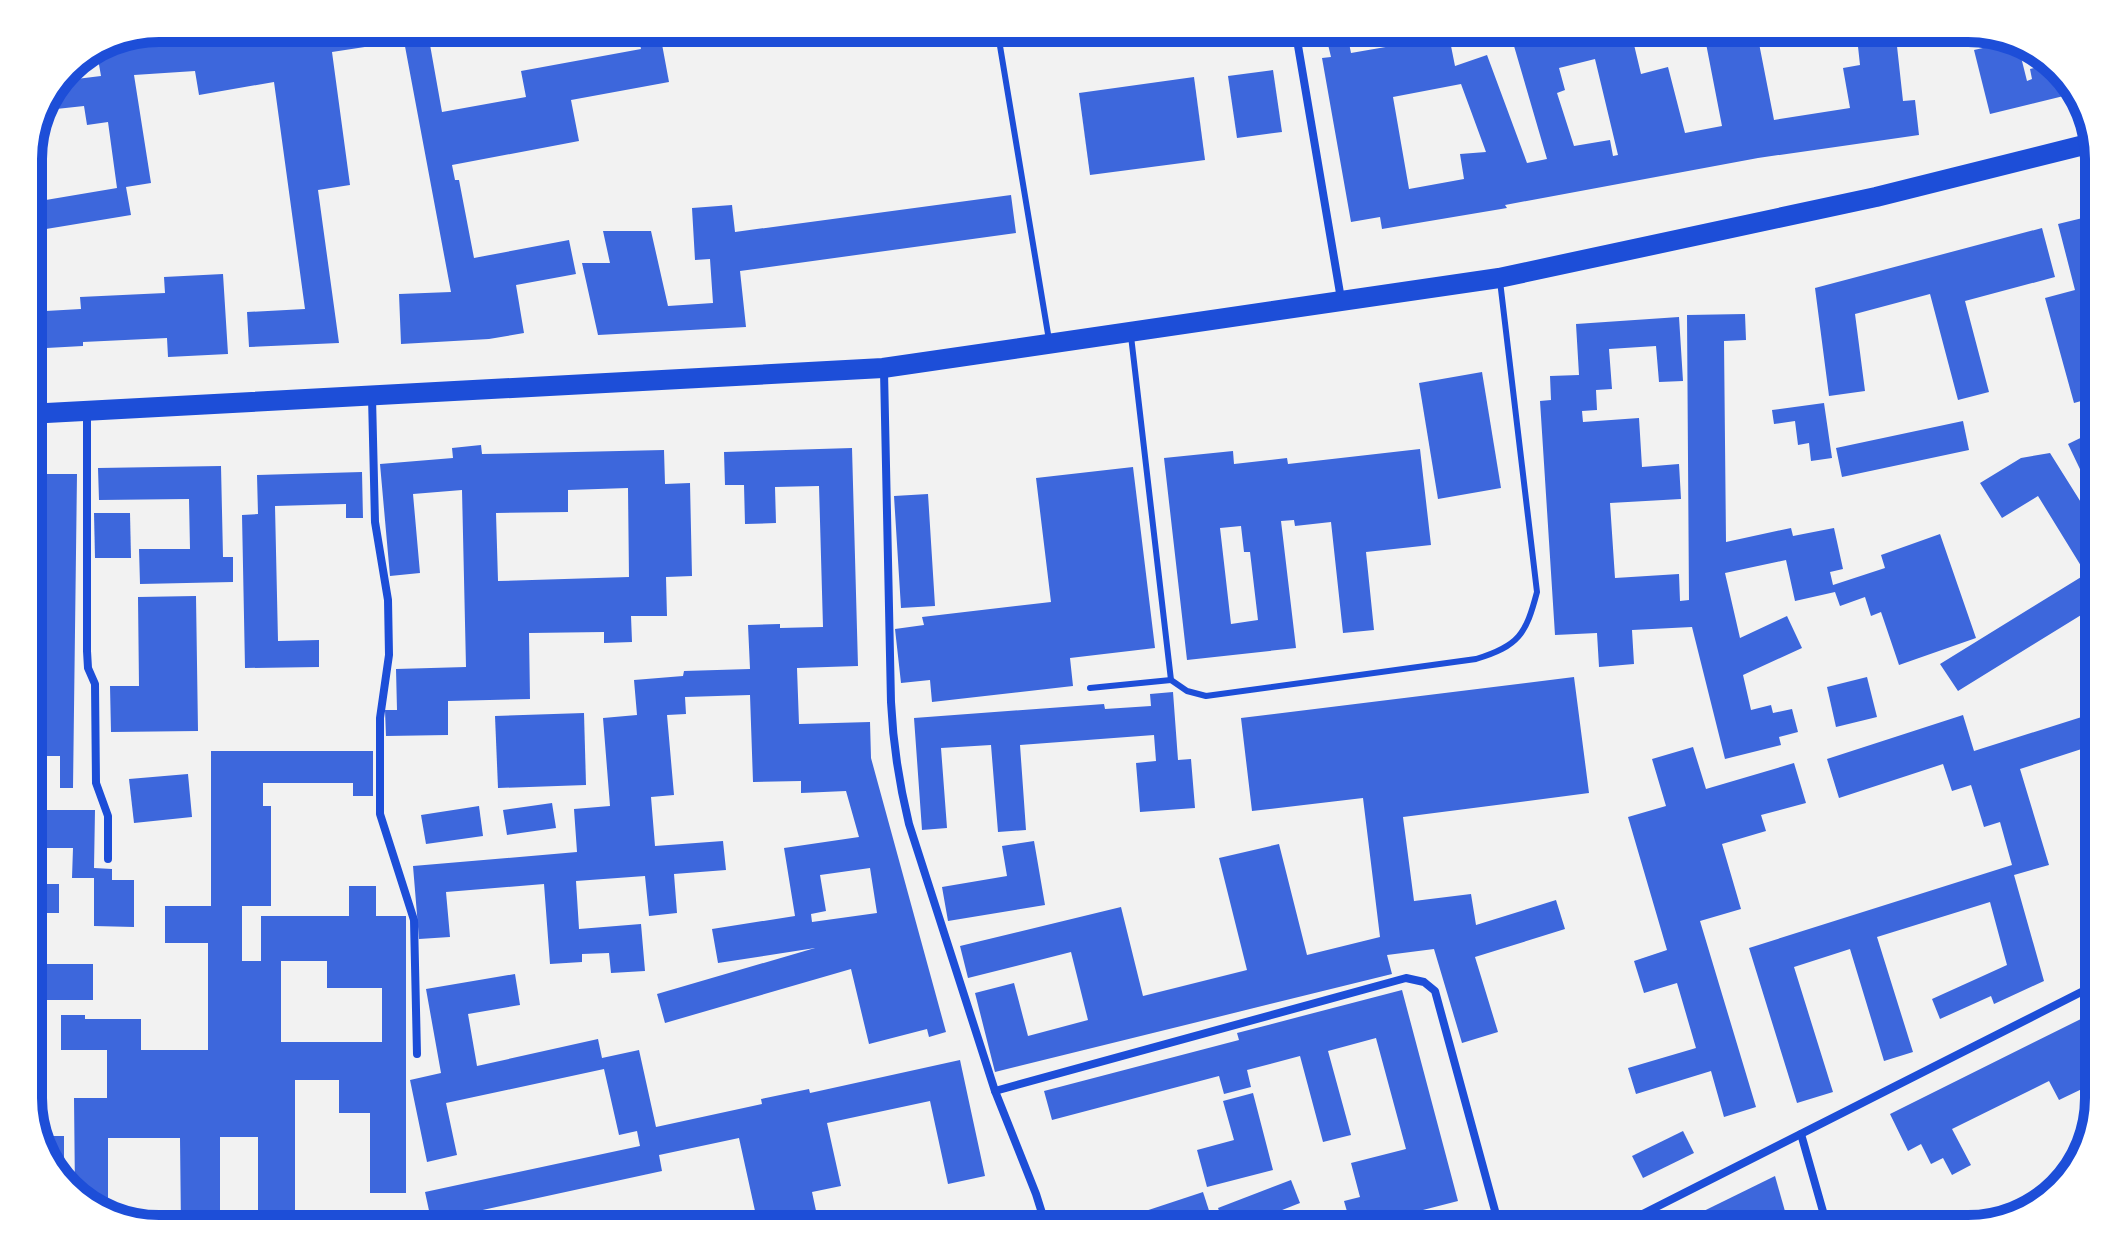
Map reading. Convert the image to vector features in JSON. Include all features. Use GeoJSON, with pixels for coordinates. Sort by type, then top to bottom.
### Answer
{"type":"FeatureCollection","features":[{"type":"Feature","properties":{"kind":"main road"},"geometry":{"type":"LineString","coordinates":[[42,414],[883,368],[1499,278],[1876,197],[2084,145]]}},
{"type":"Feature","properties":{"kind":"street"},"geometry":{"type":"LineString","coordinates":[[1297,42],[1342,301]]}},
{"type":"Feature","properties":{"kind":"street"},"geometry":{"type":"LineString","coordinates":[[883,368],[891,702],[899,784],[995,1091],[1043,1215]]}},
{"type":"Feature","properties":{"kind":"street"},"geometry":{"type":"LineString","coordinates":[[372,396],[375,522],[388,600],[389,655],[380,718],[380,814],[414,920],[417,1054]]}},
{"type":"Feature","properties":{"kind":"street"},"geometry":{"type":"LineString","coordinates":[[87,412],[87,651],[88,668],[95,684],[96,783],[108,816],[108,859]]}},
{"type":"Feature","properties":{"kind":"street"},"geometry":{"type":"LineString","coordinates":[[995,1091],[1406,978],[1424,982],[1435,991],[1496,1215]]}},
{"type":"Feature","properties":{"kind":"street"},"geometry":{"type":"LineString","coordinates":[[1641,1215],[2085,990]]}},
{"type":"Feature","properties":{"kind":"street"},"geometry":{"type":"LineString","coordinates":[[1801,1134],[1824,1215]]}},
{"type":"Feature","properties":{"kind":"lane"},"geometry":{"type":"LineString","coordinates":[[999,42],[1050,344]]}},
{"type":"Feature","properties":{"kind":"lane"},"geometry":{"type":"LineString","coordinates":[[1090,688],[1171,680],[1187,691],[1206,696],[1476,659],[1498,652],[1515,641],[1529,623],[1537,592],[1499,278]]}},
{"type":"Feature","properties":{"kind":"lane"},"geometry":{"type":"LineString","coordinates":[[1130,332],[1171,680]]}},
{"type":"Feature","properties":{"kind":"building"},"geometry":{"type":"Polygon","coordinates":[[[397,42],[332,52],[350,185],[318,190],[339,343],[249,347],[247,312],[305,309],[274,82],[199,95],[195,71],[134,75],[151,183],[126,187],[131,215],[42,230],[42,201],[117,188],[108,122],[87,125],[84,106],[53,109],[74,79],[101,76],[98,60],[136,44],[397,42]]]}},
{"type":"Feature","properties":{"kind":"building"},"geometry":{"type":"Polygon","coordinates":[[[404,42],[430,42],[442,112],[526,97],[521,71],[641,49],[640,42],[662,42],[669,82],[571,100],[579,141],[452,165],[455,180],[459,180],[474,258],[569,240],[576,274],[516,285],[524,333],[489,339],[401,344],[399,294],[451,292],[404,42]]]}},
{"type":"Feature","properties":{"kind":"building"},"geometry":{"type":"Polygon","coordinates":[[[1327,42],[1349,42],[1351,53],[1414,42],[1450,42],[1455,66],[1487,55],[1527,163],[1547,159],[1514,46],[1527,42],[1633,42],[1641,74],[1668,67],[1685,133],[1722,126],[1706,42],[1759,42],[1774,120],[1850,108],[1843,68],[1860,65],[1858,42],[1897,42],[1903,101],[1915,100],[1919,135],[1758,158],[1505,205],[1507,208],[1382,229],[1380,217],[1351,222],[1322,58],[1331,57],[1327,42]],[[1595,59],[1559,68],[1565,90],[1557,93],[1574,146],[1610,140],[1613,156],[1618,155],[1595,59]],[[1461,84],[1393,97],[1409,189],[1464,179],[1460,154],[1486,152],[1461,84]]]}},
{"type":"Feature","properties":{"kind":"building"},"geometry":{"type":"Polygon","coordinates":[[[1995,45],[2013,51],[2021,55],[2027,81],[2032,79],[2030,69],[2039,67],[2066,95],[1990,114],[1974,50],[1995,45]]]}},
{"type":"Feature","properties":{"kind":"building"},"geometry":{"type":"Polygon","coordinates":[[[1273,70],[1282,132],[1237,138],[1228,76],[1273,70]]]}},
{"type":"Feature","properties":{"kind":"building"},"geometry":{"type":"Polygon","coordinates":[[[1194,77],[1205,160],[1090,175],[1079,93],[1194,77]]]}},
{"type":"Feature","properties":{"kind":"building"},"geometry":{"type":"Polygon","coordinates":[[[1011,195],[1016,233],[740,271],[746,327],[598,335],[582,263],[610,263],[603,231],[651,231],[668,306],[713,303],[710,259],[695,260],[692,208],[732,205],[735,232],[1011,195]]]}},
{"type":"Feature","properties":{"kind":"building"},"geometry":{"type":"Polygon","coordinates":[[[2085,217],[2085,400],[2074,403],[2045,298],[2075,290],[2058,224],[2085,217]]]}},
{"type":"Feature","properties":{"kind":"building"},"geometry":{"type":"Polygon","coordinates":[[[2042,228],[2055,277],[1965,301],[1989,392],[1958,400],[1930,294],[1855,314],[1865,391],[1829,396],[1815,288],[2042,228]]]}},
{"type":"Feature","properties":{"kind":"building"},"geometry":{"type":"Polygon","coordinates":[[[223,274],[228,354],[168,357],[167,338],[83,342],[83,346],[42,348],[42,311],[81,309],[80,297],[165,293],[164,277],[223,274]]]}},
{"type":"Feature","properties":{"kind":"building"},"geometry":{"type":"Polygon","coordinates":[[[1745,314],[1746,340],[1724,341],[1726,542],[1791,528],[1793,536],[1834,528],[1843,569],[1830,572],[1833,585],[1885,568],[1881,555],[1940,534],[1976,638],[1899,665],[1881,612],[1871,616],[1865,597],[1840,606],[1835,592],[1795,601],[1786,560],[1725,573],[1740,638],[1787,616],[1802,648],[1743,675],[1751,710],[1771,705],[1773,713],[1792,709],[1798,732],[1779,737],[1781,745],[1725,759],[1692,627],[1632,630],[1634,664],[1599,667],[1597,633],[1555,635],[1540,401],[1551,400],[1550,376],[1579,375],[1576,324],[1679,317],[1683,381],[1659,382],[1656,346],[1609,349],[1612,389],[1596,390],[1597,410],[1582,411],[1583,422],[1639,418],[1642,467],[1679,464],[1681,499],[1610,503],[1615,578],[1679,574],[1680,601],[1689,600],[1687,315],[1745,314]]]}},
{"type":"Feature","properties":{"kind":"building"},"geometry":{"type":"Polygon","coordinates":[[[1482,372],[1501,488],[1438,499],[1419,383],[1482,372]]]}},
{"type":"Feature","properties":{"kind":"building"},"geometry":{"type":"Polygon","coordinates":[[[1824,403],[1832,458],[1811,461],[1809,443],[1798,445],[1795,421],[1774,424],[1772,410],[1824,403]]]}},
{"type":"Feature","properties":{"kind":"building"},"geometry":{"type":"Polygon","coordinates":[[[1963,421],[1969,450],[1842,477],[1836,448],[1963,421]]]}},
{"type":"Feature","properties":{"kind":"building"},"geometry":{"type":"Polygon","coordinates":[[[2085,436],[2085,480],[2068,444],[2085,436]]]}},
{"type":"Feature","properties":{"kind":"building"},"geometry":{"type":"Polygon","coordinates":[[[481,445],[482,454],[664,450],[665,484],[690,483],[692,576],[666,577],[667,616],[631,616],[632,642],[604,643],[604,632],[529,633],[530,699],[448,701],[448,735],[386,736],[385,710],[397,710],[396,669],[466,667],[462,490],[413,494],[420,573],[390,576],[380,464],[453,458],[452,448],[481,445]],[[628,488],[568,490],[568,512],[496,513],[498,581],[629,577],[628,488]]]}},
{"type":"Feature","properties":{"kind":"building"},"geometry":{"type":"Polygon","coordinates":[[[852,448],[858,666],[797,668],[799,724],[870,722],[871,758],[946,1032],[929,1037],[927,1029],[869,1044],[851,969],[665,1023],[657,994],[815,948],[718,963],[712,929],[795,916],[784,848],[859,837],[846,791],[801,793],[801,781],[753,782],[750,695],[685,697],[686,714],[667,715],[674,795],[651,797],[655,846],[723,841],[726,870],[674,874],[677,913],[649,916],[645,876],[576,881],[579,929],[641,924],[645,971],[611,973],[609,953],[582,954],[582,962],[550,964],[544,884],[446,892],[450,937],[419,939],[413,866],[577,852],[574,809],[610,806],[603,718],[637,715],[634,680],[683,676],[684,671],[750,669],[748,625],[823,627],[819,486],[775,487],[776,523],[745,524],[744,485],[725,485],[724,452],[852,448]],[[870,868],[820,875],[826,911],[811,914],[812,922],[877,913],[870,868]]]}},
{"type":"Feature","properties":{"kind":"building"},"geometry":{"type":"Polygon","coordinates":[[[1420,449],[1431,545],[1366,552],[1374,630],[1343,633],[1331,522],[1295,526],[1294,520],[1281,521],[1296,648],[1187,660],[1164,458],[1233,451],[1234,464],[1287,458],[1288,464],[1420,449]],[[1241,526],[1220,528],[1231,624],[1258,620],[1250,552],[1244,552],[1241,526]]]}},
{"type":"Feature","properties":{"kind":"building"},"geometry":{"type":"Polygon","coordinates":[[[2050,453],[2085,509],[2085,572],[2038,496],[2002,518],[1980,483],[2021,458],[2050,453]]]}},
{"type":"Feature","properties":{"kind":"building"},"geometry":{"type":"Polygon","coordinates":[[[221,466],[223,557],[233,557],[233,582],[140,584],[139,549],[190,549],[189,499],[99,500],[98,468],[221,466]]]}},
{"type":"Feature","properties":{"kind":"building"},"geometry":{"type":"Polygon","coordinates":[[[1133,467],[1155,648],[1070,658],[1073,686],[932,702],[930,680],[901,683],[895,629],[924,625],[922,617],[1051,602],[1036,478],[1133,467]]]}},
{"type":"Feature","properties":{"kind":"building"},"geometry":{"type":"Polygon","coordinates":[[[362,472],[363,518],[346,518],[346,504],[275,506],[278,641],[319,640],[319,667],[245,668],[242,515],[258,514],[257,475],[362,472]]]}},
{"type":"Feature","properties":{"kind":"building"},"geometry":{"type":"Polygon","coordinates":[[[42,474],[77,474],[73,788],[60,788],[60,756],[42,756],[45,582],[42,583],[42,474]]]}},
{"type":"Feature","properties":{"kind":"building"},"geometry":{"type":"Polygon","coordinates":[[[928,494],[935,606],[901,608],[894,496],[928,494]]]}},
{"type":"Feature","properties":{"kind":"building"},"geometry":{"type":"Polygon","coordinates":[[[94,513],[130,513],[131,558],[95,558],[94,513]]]}},
{"type":"Feature","properties":{"kind":"building"},"geometry":{"type":"Polygon","coordinates":[[[2085,575],[2085,613],[1958,691],[1940,664],[2085,575]]]}},
{"type":"Feature","properties":{"kind":"building"},"geometry":{"type":"Polygon","coordinates":[[[196,596],[198,731],[111,732],[110,686],[139,686],[138,597],[196,596]]]}},
{"type":"Feature","properties":{"kind":"building"},"geometry":{"type":"Polygon","coordinates":[[[1574,677],[1589,793],[1403,817],[1414,901],[1471,894],[1476,925],[1556,900],[1565,929],[1475,957],[1498,1032],[1462,1043],[1434,949],[1387,955],[1392,974],[995,1072],[975,993],[1014,983],[1028,1036],[1088,1020],[1071,952],[968,978],[960,946],[1121,907],[1143,996],[1247,970],[1219,858],[1279,844],[1307,955],[1380,937],[1363,798],[1252,811],[1241,718],[1574,677]]]}},
{"type":"Feature","properties":{"kind":"building"},"geometry":{"type":"Polygon","coordinates":[[[1867,677],[1877,717],[1836,727],[1827,687],[1867,677]]]}},
{"type":"Feature","properties":{"kind":"building"},"geometry":{"type":"Polygon","coordinates":[[[1173,692],[1178,760],[1191,759],[1195,808],[1140,812],[1136,763],[1156,761],[1154,735],[1020,745],[1026,830],[998,832],[991,745],[941,748],[947,828],[922,830],[914,718],[1104,704],[1105,709],[1151,706],[1150,694],[1173,692]]]}},
{"type":"Feature","properties":{"kind":"building"},"geometry":{"type":"Polygon","coordinates":[[[584,713],[586,785],[498,788],[495,716],[584,713]]]}},
{"type":"Feature","properties":{"kind":"building"},"geometry":{"type":"Polygon","coordinates":[[[1963,715],[1974,751],[2085,716],[2085,748],[2020,769],[2049,865],[2014,875],[2044,981],[1994,1004],[1991,996],[1940,1019],[1932,999],[2007,965],[1990,902],[1877,937],[1913,1052],[1884,1061],[1850,949],[1794,967],[1833,1092],[1797,1103],[1749,948],[2012,865],[2000,822],[1984,827],[1971,785],[1952,791],[1943,764],[1839,798],[1827,759],[1963,715]]]}},
{"type":"Feature","properties":{"kind":"building"},"geometry":{"type":"Polygon","coordinates":[[[1693,747],[1706,789],[1794,763],[1806,803],[1761,815],[1766,831],[1722,844],[1741,909],[1700,921],[1756,1107],[1724,1117],[1711,1071],[1636,1094],[1628,1068],[1696,1048],[1677,983],[1644,993],[1634,961],[1667,950],[1628,817],[1666,806],[1652,759],[1693,747]]]}},
{"type":"Feature","properties":{"kind":"building"},"geometry":{"type":"Polygon","coordinates":[[[211,751],[373,751],[373,796],[353,796],[353,783],[263,783],[263,806],[271,806],[271,906],[242,906],[242,961],[261,961],[261,916],[349,916],[349,886],[376,886],[376,916],[406,916],[406,1193],[370,1193],[370,1113],[339,1113],[339,1080],[295,1080],[295,1215],[258,1215],[258,1137],[220,1137],[220,1215],[181,1215],[180,1138],[108,1138],[108,1203],[76,1181],[74,1098],[107,1098],[107,1050],[61,1050],[61,1015],[85,1015],[85,1019],[141,1019],[141,1050],[208,1050],[208,943],[165,943],[165,906],[211,906],[211,751]],[[281,961],[281,1042],[382,1042],[382,988],[327,988],[327,961],[281,961]]]}},
{"type":"Feature","properties":{"kind":"building"},"geometry":{"type":"Polygon","coordinates":[[[188,774],[192,817],[134,823],[129,779],[188,774]]]}},
{"type":"Feature","properties":{"kind":"building"},"geometry":{"type":"Polygon","coordinates":[[[552,803],[556,828],[507,835],[503,810],[552,803]]]}},
{"type":"Feature","properties":{"kind":"building"},"geometry":{"type":"Polygon","coordinates":[[[479,806],[483,836],[426,844],[421,815],[479,806]]]}},
{"type":"Feature","properties":{"kind":"building"},"geometry":{"type":"Polygon","coordinates":[[[42,810],[95,810],[94,868],[112,869],[112,880],[134,880],[134,927],[94,926],[94,878],[72,878],[73,848],[42,848],[42,810]]]}},
{"type":"Feature","properties":{"kind":"building"},"geometry":{"type":"Polygon","coordinates":[[[1034,841],[1045,905],[948,921],[942,887],[1007,876],[1002,846],[1034,841]]]}},
{"type":"Feature","properties":{"kind":"building"},"geometry":{"type":"Polygon","coordinates":[[[42,884],[59,884],[59,913],[42,913],[42,884]]]}},
{"type":"Feature","properties":{"kind":"building"},"geometry":{"type":"Polygon","coordinates":[[[42,964],[93,964],[93,1000],[42,1000],[42,964]]]}},
{"type":"Feature","properties":{"kind":"building"},"geometry":{"type":"Polygon","coordinates":[[[515,974],[520,1005],[468,1014],[477,1066],[598,1039],[602,1058],[639,1050],[656,1127],[762,1104],[761,1099],[809,1089],[810,1093],[960,1060],[985,1176],[948,1184],[930,1101],[827,1123],[841,1186],[812,1192],[817,1215],[756,1215],[739,1138],[659,1155],[662,1171],[470,1215],[430,1215],[425,1192],[640,1146],[637,1131],[619,1135],[604,1069],[446,1103],[457,1155],[427,1162],[410,1080],[441,1073],[426,989],[515,974]]]}},
{"type":"Feature","properties":{"kind":"building"},"geometry":{"type":"Polygon","coordinates":[[[1402,990],[1458,1201],[1403,1215],[1348,1215],[1344,1201],[1360,1197],[1351,1163],[1406,1149],[1376,1038],[1328,1051],[1351,1135],[1323,1142],[1300,1056],[1247,1070],[1251,1087],[1224,1094],[1219,1076],[1052,1120],[1044,1091],[1239,1040],[1237,1033],[1402,990]]]}},
{"type":"Feature","properties":{"kind":"building"},"geometry":{"type":"Polygon","coordinates":[[[2085,1017],[2085,1090],[2059,1100],[2049,1081],[1952,1129],[1971,1165],[1952,1175],[1943,1158],[1931,1164],[1921,1144],[1908,1151],[1890,1114],[2085,1017]]]}},
{"type":"Feature","properties":{"kind":"building"},"geometry":{"type":"Polygon","coordinates":[[[1253,1093],[1273,1170],[1207,1187],[1197,1150],[1234,1140],[1223,1101],[1253,1093]]]}},
{"type":"Feature","properties":{"kind":"building"},"geometry":{"type":"Polygon","coordinates":[[[1683,1131],[1694,1153],[1643,1178],[1632,1156],[1683,1131]]]}},
{"type":"Feature","properties":{"kind":"building"},"geometry":{"type":"Polygon","coordinates":[[[48,1136],[64,1136],[64,1162],[58,1156],[48,1136]]]}},
{"type":"Feature","properties":{"kind":"building"},"geometry":{"type":"Polygon","coordinates":[[[1775,1176],[1786,1215],[1696,1215],[1775,1176]]]}},
{"type":"Feature","properties":{"kind":"building"},"geometry":{"type":"Polygon","coordinates":[[[1291,1180],[1300,1203],[1269,1215],[1221,1215],[1218,1208],[1291,1180]]]}},
{"type":"Feature","properties":{"kind":"building"},"geometry":{"type":"Polygon","coordinates":[[[1203,1192],[1210,1215],[1133,1215],[1203,1192]]]}}]}
